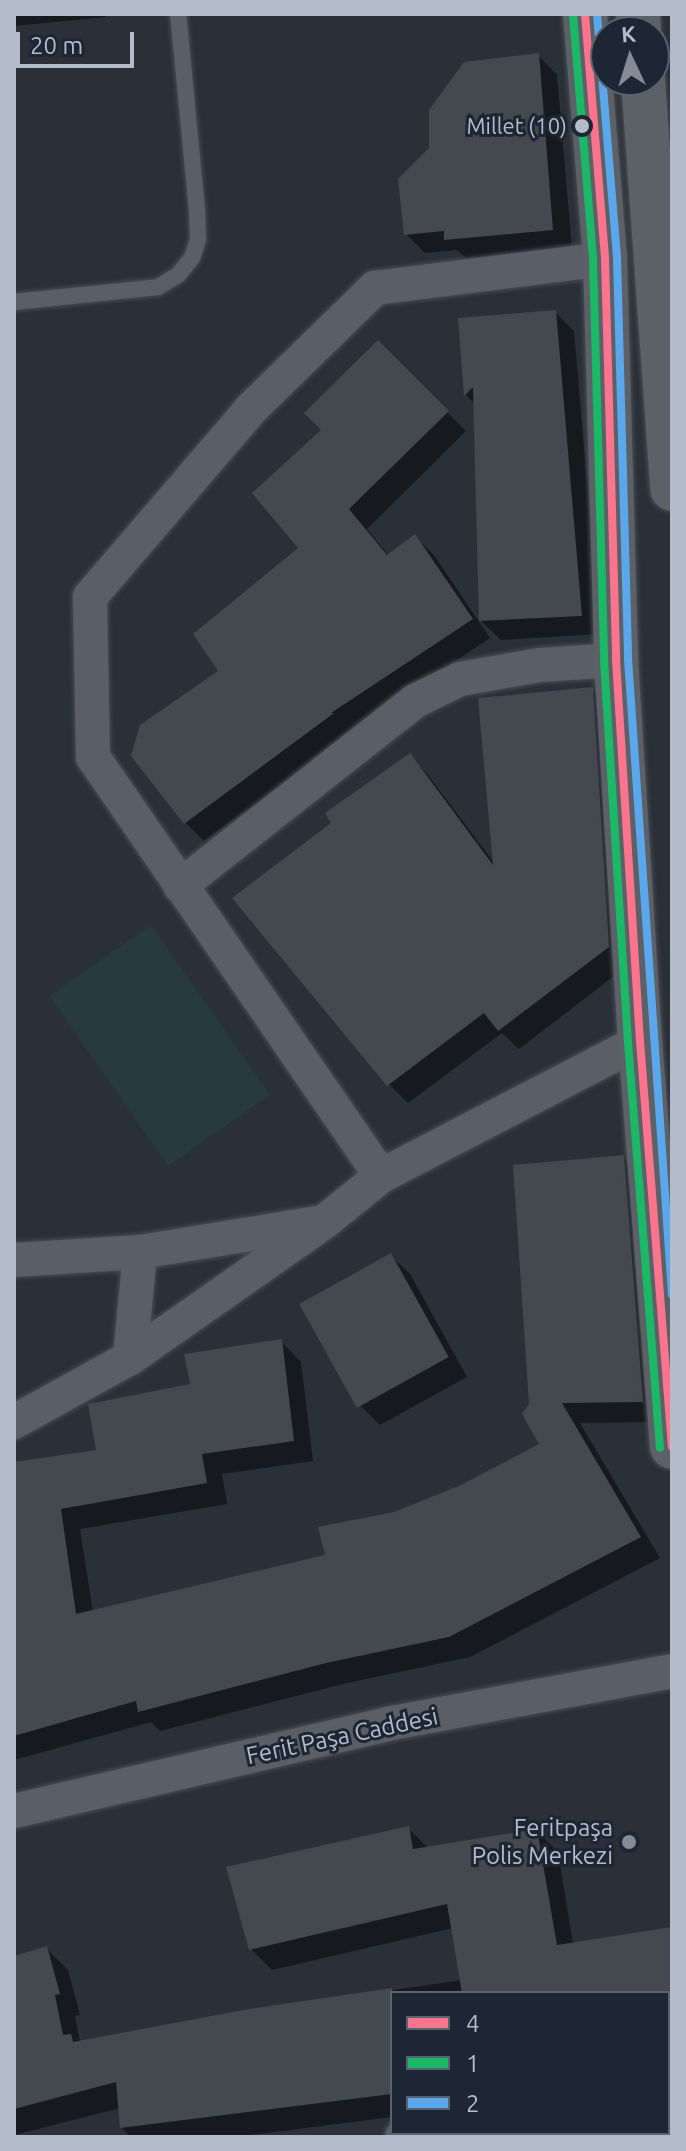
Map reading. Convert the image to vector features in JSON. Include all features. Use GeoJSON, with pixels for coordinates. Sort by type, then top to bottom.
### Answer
{"type":"FeatureCollection","features":[{"type":"Feature","properties":{"kind":"main road"},"geometry":{"type":"LineString","coordinates":[[585,14],[605,259],[616,660],[640,1041],[672,1447]]}},
{"type":"Feature","properties":{"kind":"main road"},"geometry":{"type":"LineString","coordinates":[[644,96],[672,489]]}},
{"type":"Feature","properties":{"kind":"street"},"geometry":{"type":"LineString","coordinates":[[381,1176],[93,757],[90,597],[252,408],[375,288],[605,259]]}},
{"type":"Feature","properties":{"kind":"street"},"geometry":{"type":"LineString","coordinates":[[180,886],[415,701],[460,679],[540,665],[616,660]]}},
{"type":"Feature","properties":{"kind":"street"},"geometry":{"type":"LineString","coordinates":[[14,1422],[130,1358],[324,1222],[381,1176],[640,1041]]}},
{"type":"Feature","properties":{"kind":"street"},"geometry":{"type":"LineString","coordinates":[[14,1260],[140,1252],[324,1222]]}},
{"type":"Feature","properties":{"kind":"street"},"geometry":{"type":"LineString","coordinates":[[130,1358],[140,1252]]}},
{"type":"Feature","properties":{"kind":"street","name":"Ferit Paşa Caddesi"},"geometry":{"type":"LineString","coordinates":[[14,1811],[392,1723],[672,1671]]}},
{"type":"Feature","properties":{"kind":"lane"},"geometry":{"type":"LineString","coordinates":[[14,302],[158,287],[178,275],[192,258],[198,239],[197,210],[178,14]]}},
{"type":"Feature","properties":{"kind":"green space"},"geometry":{"type":"Polygon","coordinates":[[[151,925],[270,1095],[168,1166],[49,996],[151,925]]]}},
{"type":"Feature","properties":{"kind":"building"},"geometry":{"type":"Polygon","coordinates":[[[539,53],[553,230],[444,240],[444,231],[404,235],[398,179],[429,148],[429,110],[464,62],[539,53]]]}},
{"type":"Feature","properties":{"kind":"building"},"geometry":{"type":"Polygon","coordinates":[[[556,310],[582,616],[479,621],[473,387],[464,396],[458,318],[556,310]]]}},
{"type":"Feature","properties":{"kind":"building"},"geometry":{"type":"Polygon","coordinates":[[[378,340],[449,411],[349,509],[387,555],[415,534],[473,619],[331,713],[334,713],[184,824],[131,756],[140,725],[218,671],[193,634],[298,548],[252,493],[321,430],[304,413],[378,340]]]}},
{"type":"Feature","properties":{"kind":"building"},"geometry":{"type":"Polygon","coordinates":[[[593,687],[609,947],[498,1031],[484,1013],[387,1086],[232,898],[331,823],[325,813],[410,753],[493,865],[478,698],[593,687]]]}},
{"type":"Feature","properties":{"kind":"building"},"geometry":{"type":"Polygon","coordinates":[[[624,1155],[643,1402],[562,1403],[641,1537],[449,1637],[326,1663],[138,1712],[136,1701],[14,1736],[14,1462],[96,1450],[88,1404],[190,1384],[184,1354],[282,1339],[294,1441],[202,1454],[207,1483],[61,1509],[76,1614],[325,1555],[318,1527],[394,1512],[461,1485],[539,1444],[522,1414],[529,1404],[513,1165],[624,1155]]]}},
{"type":"Feature","properties":{"kind":"building"},"geometry":{"type":"Polygon","coordinates":[[[391,1253],[449,1357],[357,1408],[299,1304],[391,1253]]]}},
{"type":"Feature","properties":{"kind":"building"},"geometry":{"type":"Polygon","coordinates":[[[409,1826],[413,1849],[537,1829],[557,1945],[672,1927],[672,1993],[462,1991],[447,1904],[249,1950],[226,1867],[409,1826]]]}},
{"type":"Feature","properties":{"kind":"building"},"geometry":{"type":"Polygon","coordinates":[[[47,1946],[60,1994],[55,1995],[63,2035],[71,2034],[73,2042],[249,2009],[392,1988],[390,2094],[120,2128],[116,2082],[14,2109],[14,1956],[47,1946]]]}},
{"type":"Feature","properties":{"kind":"transit line","name":"4"},"geometry":{"type":"LineString","coordinates":[[585,14],[605,259],[616,660],[640,1041],[672,1447]]}},
{"type":"Feature","properties":{"kind":"transit line","name":"2"},"geometry":{"type":"LineString","coordinates":[[597,14],[617,259],[628,659],[672,1294]]}},
{"type":"Feature","properties":{"kind":"transit line","name":"1"},"geometry":{"type":"LineString","coordinates":[[573,15],[593,260],[604,661],[628,1042],[660,1448]]}},
{"type":"Feature","properties":{"kind":"place","name":"Millet (10)"},"geometry":{"type":"Point","coordinates":[582,126]}},
{"type":"Feature","properties":{"kind":"place","name":"Feritpaşa Polis Merkezi"},"geometry":{"type":"Point","coordinates":[629,1842]}}]}
